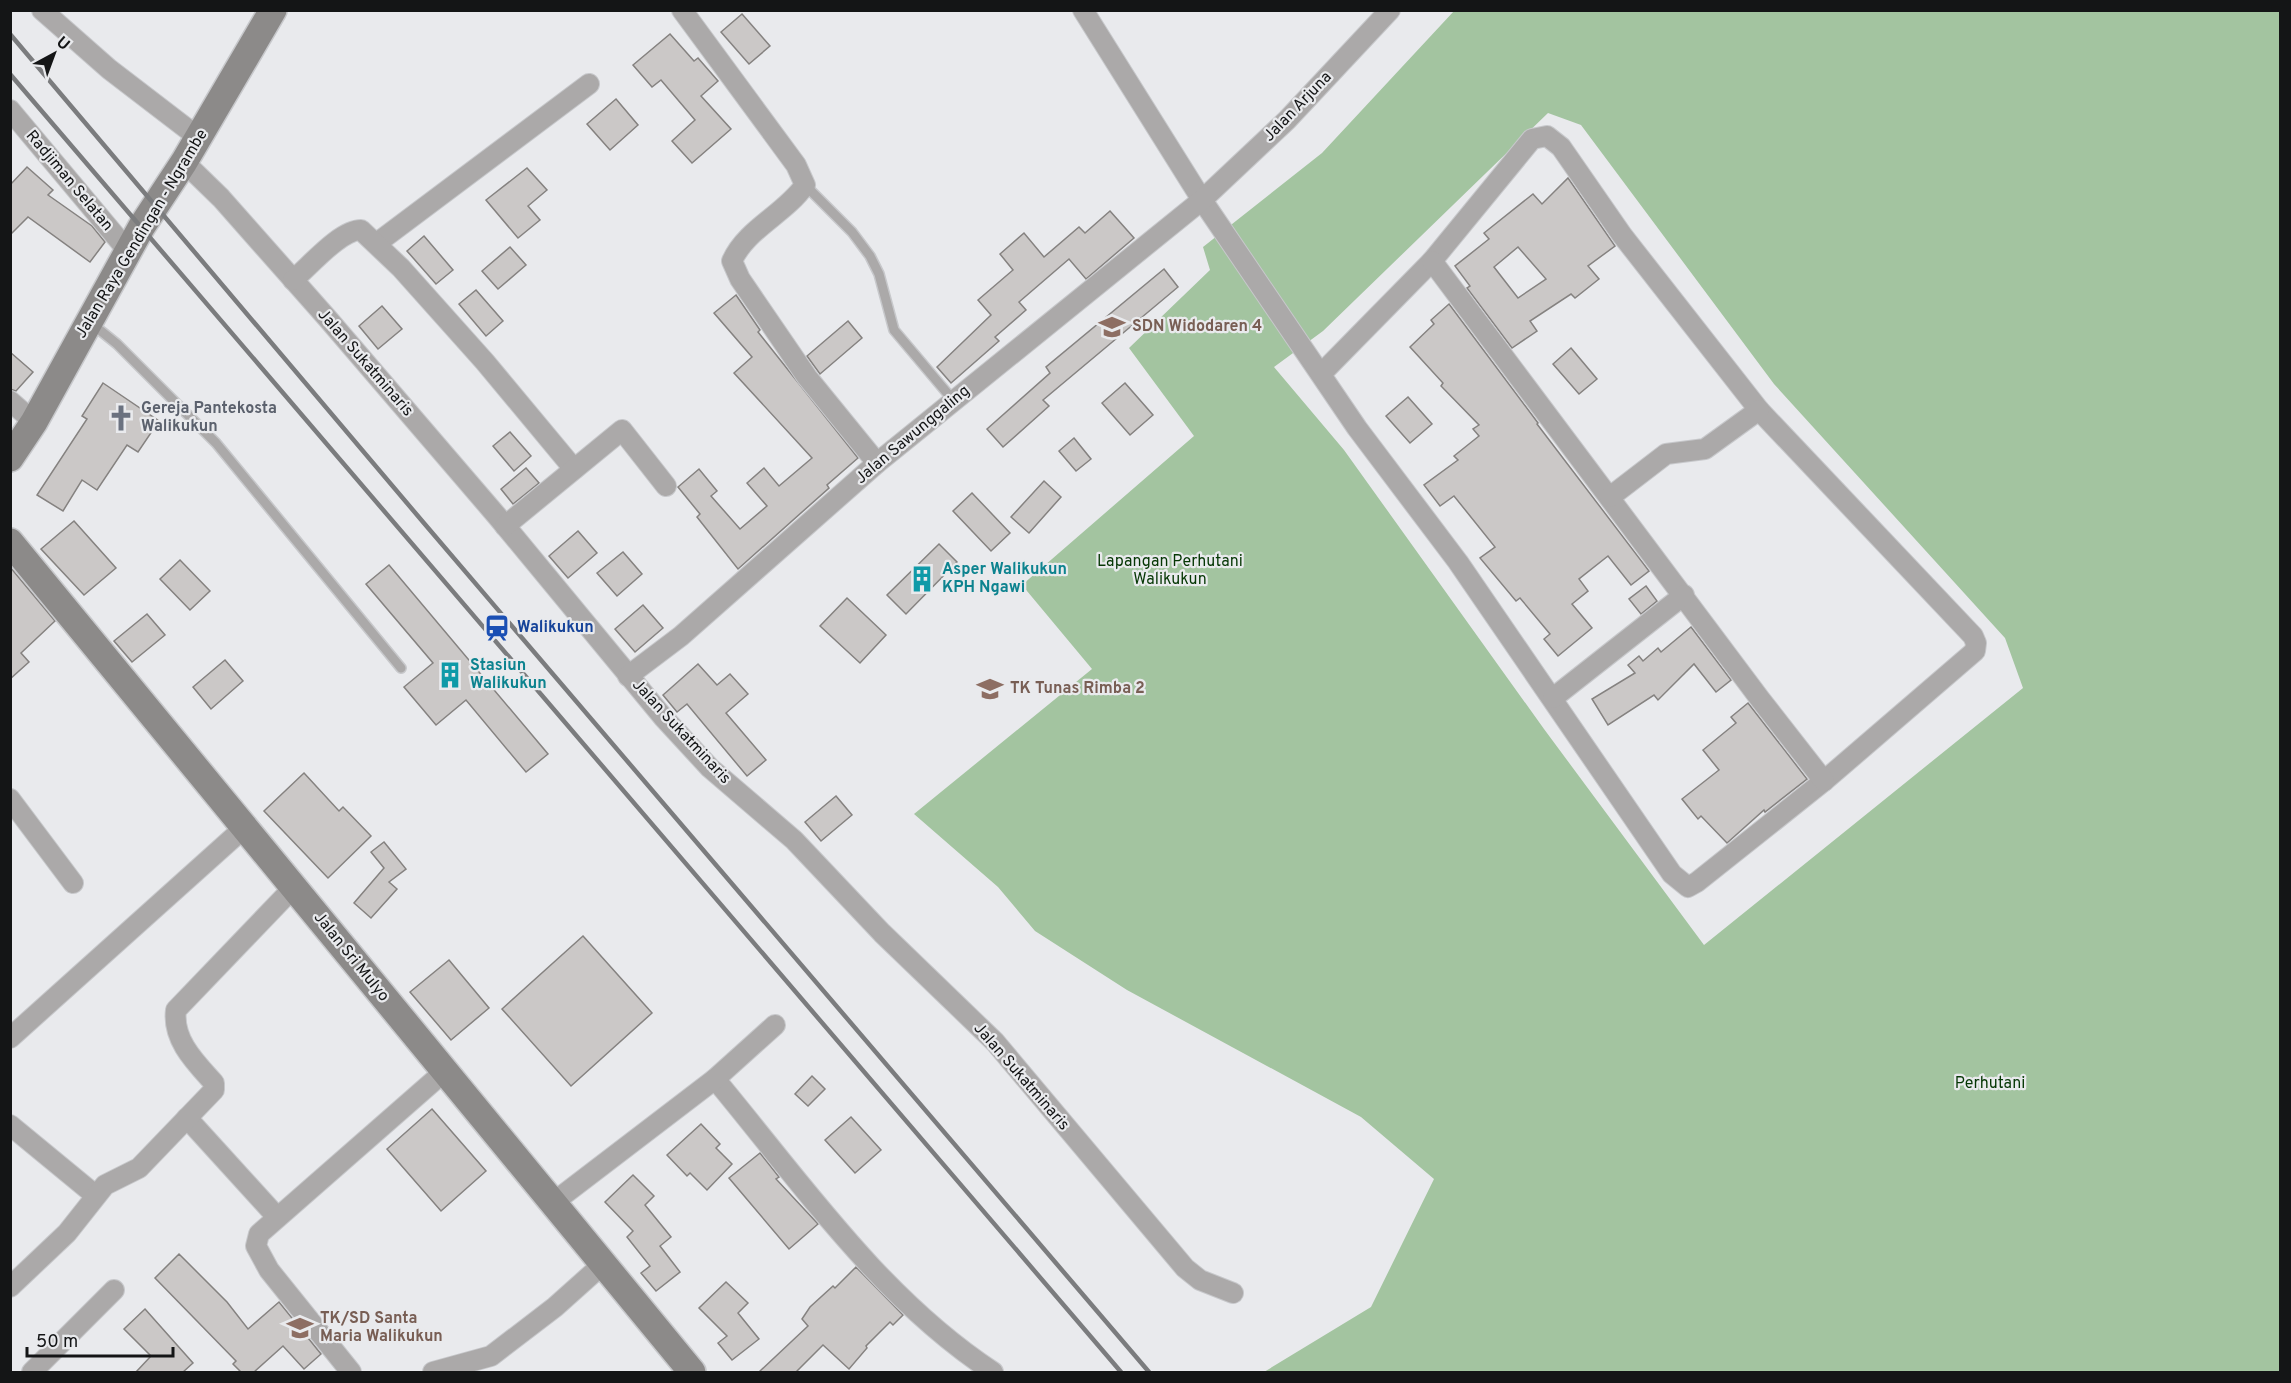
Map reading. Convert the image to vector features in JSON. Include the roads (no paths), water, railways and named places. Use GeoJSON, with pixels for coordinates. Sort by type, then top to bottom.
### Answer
{"type":"FeatureCollection","features":[{"type":"Feature","properties":{"kind":"main road","name":"Jalan Raya Gendingan - Ngrambe"},"geometry":{"type":"LineString","coordinates":[[10,458],[34,422],[128,251],[184,162],[273,10]]}},
{"type":"Feature","properties":{"kind":"main road","name":"Jalan Sri Mulyo"},"geometry":{"type":"LineString","coordinates":[[10,542],[692,1372]]}},
{"type":"Feature","properties":{"kind":"street"},"geometry":{"type":"LineString","coordinates":[[42,10],[109,69],[198,138]]}},
{"type":"Feature","properties":{"kind":"street"},"geometry":{"type":"LineString","coordinates":[[682,10],[796,165],[805,186],[795,199],[738,248],[732,261],[740,279],[807,377],[877,463]]}},
{"type":"Feature","properties":{"kind":"street"},"geometry":{"type":"LineString","coordinates":[[1083,10],[1202,200],[1357,428],[1458,562],[1672,874],[1688,886],[1697,882],[1824,780],[1968,660],[1976,643],[1973,636],[1759,410],[1622,235],[1561,147],[1546,135],[1532,139],[1432,261],[1321,374]]}},
{"type":"Feature","properties":{"kind":"street","name":"Jalan Arjuna"},"geometry":{"type":"LineString","coordinates":[[1202,200],[1287,120],[1390,10]]}},
{"type":"Feature","properties":{"kind":"street"},"geometry":{"type":"LineString","coordinates":[[377,243],[589,84]]}},
{"type":"Feature","properties":{"kind":"street","name":"Radjiman Selatan"},"geometry":{"type":"LineString","coordinates":[[10,110],[128,251]]}},
{"type":"Feature","properties":{"kind":"street","name":"Jalan Sukatminaris"},"geometry":{"type":"LineString","coordinates":[[184,162],[293,280],[505,526],[663,717],[710,768],[794,840],[882,933],[995,1042],[1185,1268],[1200,1280],[1233,1293]]}},
{"type":"Feature","properties":{"kind":"street","name":"Jalan Sawunggaling"},"geometry":{"type":"LineString","coordinates":[[628,676],[681,636],[877,463],[1202,200]]}},
{"type":"Feature","properties":{"kind":"street"},"geometry":{"type":"LineString","coordinates":[[293,280],[343,236],[353,230],[361,230],[377,243],[485,362],[574,469]]}},
{"type":"Feature","properties":{"kind":"street"},"geometry":{"type":"LineString","coordinates":[[1432,261],[1760,699],[1824,780]]}},
{"type":"Feature","properties":{"kind":"street"},"geometry":{"type":"LineString","coordinates":[[10,401],[34,422]]}},
{"type":"Feature","properties":{"kind":"street"},"geometry":{"type":"LineString","coordinates":[[1610,497],[1666,454],[1706,449],[1759,410]]}},
{"type":"Feature","properties":{"kind":"street"},"geometry":{"type":"LineString","coordinates":[[505,526],[622,430],[666,486]]}},
{"type":"Feature","properties":{"kind":"street"},"geometry":{"type":"LineString","coordinates":[[1553,698],[1684,595]]}},
{"type":"Feature","properties":{"kind":"street"},"geometry":{"type":"LineString","coordinates":[[10,799],[73,883]]}},
{"type":"Feature","properties":{"kind":"street"},"geometry":{"type":"LineString","coordinates":[[10,1038],[245,827]]}},
{"type":"Feature","properties":{"kind":"street"},"geometry":{"type":"LineString","coordinates":[[10,1287],[68,1233],[95,1195],[105,1185],[139,1168],[214,1090],[214,1083],[181,1040],[175,1020],[176,1010],[294,887]]}},
{"type":"Feature","properties":{"kind":"street"},"geometry":{"type":"LineString","coordinates":[[554,1202],[715,1079],[775,1025]]}},
{"type":"Feature","properties":{"kind":"street"},"geometry":{"type":"LineString","coordinates":[[351,1372],[269,1270],[256,1246],[259,1233],[445,1071]]}},
{"type":"Feature","properties":{"kind":"street"},"geometry":{"type":"LineString","coordinates":[[715,1079],[876,1273],[921,1316],[993,1372]]}},
{"type":"Feature","properties":{"kind":"street"},"geometry":{"type":"LineString","coordinates":[[187,1118],[277,1217]]}},
{"type":"Feature","properties":{"kind":"street"},"geometry":{"type":"LineString","coordinates":[[10,1125],[95,1195]]}},
{"type":"Feature","properties":{"kind":"street"},"geometry":{"type":"LineString","coordinates":[[433,1372],[491,1356],[555,1307],[603,1264]]}},
{"type":"Feature","properties":{"kind":"street"},"geometry":{"type":"LineString","coordinates":[[32,1372],[114,1290]]}},
{"type":"Feature","properties":{"kind":"lane"},"geometry":{"type":"LineString","coordinates":[[805,186],[852,232],[870,256],[879,274],[894,330],[953,400]]}},
{"type":"Feature","properties":{"kind":"lane"},"geometry":{"type":"LineString","coordinates":[[89,322],[117,344],[216,443],[401,668]]}},
{"type":"Feature","properties":{"kind":"railway"},"geometry":{"type":"LineString","coordinates":[[10,34],[423,522],[1149,1372]]}},
{"type":"Feature","properties":{"kind":"railway"},"geometry":{"type":"LineString","coordinates":[[10,74],[1121,1372]]}},
{"type":"Feature","properties":{"kind":"place","name":"SDN Widodaren 4"},"geometry":{"type":"Point","coordinates":[1112,327]}},
{"type":"Feature","properties":{"kind":"place","name":"Gereja Pantekosta Walikukun"},"geometry":{"type":"Point","coordinates":[121,418]}},
{"type":"Feature","properties":{"kind":"place","name":"Asper Walikukun KPH Ngawi"},"geometry":{"type":"Point","coordinates":[922,579]}},
{"type":"Feature","properties":{"kind":"place","name":"Walikukun"},"geometry":{"type":"Point","coordinates":[497,628]}},
{"type":"Feature","properties":{"kind":"place","name":"Stasiun Walikukun"},"geometry":{"type":"Point","coordinates":[450,675]}},
{"type":"Feature","properties":{"kind":"place","name":"TK Tunas Rimba 2"},"geometry":{"type":"Point","coordinates":[990,689]}},
{"type":"Feature","properties":{"kind":"place","name":"TK/SD Santa Maria Walikukun"},"geometry":{"type":"Point","coordinates":[300,1328]}},
{"type":"Feature","properties":{"kind":"park label","name":"Lapangan Perhutani Walikukun"},"geometry":{"type":"Point","coordinates":[1170,571]}},
{"type":"Feature","properties":{"kind":"park label","name":"Perhutani"},"geometry":{"type":"Point","coordinates":[1990,1084]}}]}
